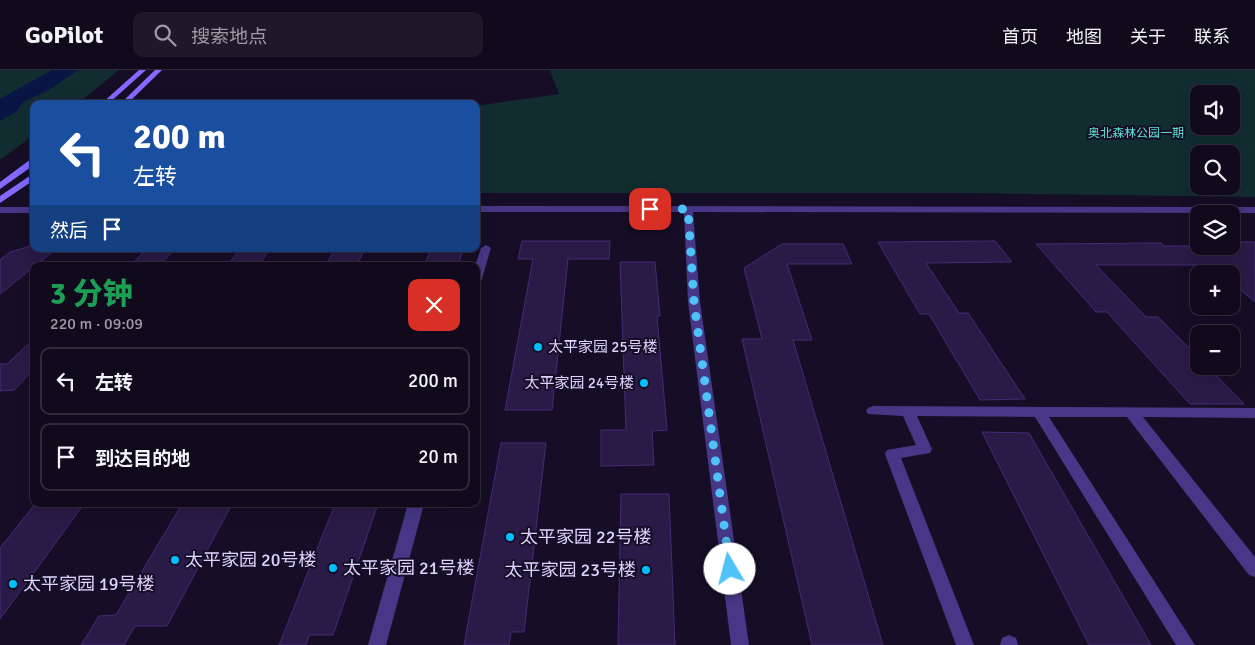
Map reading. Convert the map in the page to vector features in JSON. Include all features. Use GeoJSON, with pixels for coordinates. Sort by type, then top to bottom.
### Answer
{"type":"FeatureCollection","features":[{"type":"Feature","properties":{"kind":"main road"},"geometry":{"type":"LineString","coordinates":[[109,100],[143,70]]}},
{"type":"Feature","properties":{"kind":"main road"},"geometry":{"type":"LineString","coordinates":[[127,100],[159,70]]}},
{"type":"Feature","properties":{"kind":"main road"},"geometry":{"type":"LineString","coordinates":[[0,186],[30,164]]}},
{"type":"Feature","properties":{"kind":"main road"},"geometry":{"type":"LineString","coordinates":[[0,200],[30,179]]}},
{"type":"Feature","properties":{"kind":"street"},"geometry":{"type":"LineString","coordinates":[[480,209],[1255,210]]}},
{"type":"Feature","properties":{"kind":"street"},"geometry":{"type":"LineString","coordinates":[[688,209],[694,302],[740,645]]}},
{"type":"Feature","properties":{"kind":"street"},"geometry":{"type":"LineString","coordinates":[[0,210],[30,210]]}},
{"type":"Feature","properties":{"kind":"street"},"geometry":{"type":"LineString","coordinates":[[480,268],[486,248]]}},
{"type":"Feature","properties":{"kind":"street"},"geometry":{"type":"LineString","coordinates":[[873,411],[1255,413]]}},
{"type":"Feature","properties":{"kind":"street"},"geometry":{"type":"LineString","coordinates":[[908,411],[925,449],[892,454],[965,645]]}},
{"type":"Feature","properties":{"kind":"street"},"geometry":{"type":"LineString","coordinates":[[1039,412],[1186,645]]}},
{"type":"Feature","properties":{"kind":"street"},"geometry":{"type":"LineString","coordinates":[[1131,412],[1255,570]]}},
{"type":"Feature","properties":{"kind":"street"},"geometry":{"type":"LineString","coordinates":[[378,645],[415,507]]}},
{"type":"Feature","properties":{"kind":"green space"},"geometry":{"type":"Polygon","coordinates":[[[0,70],[119,70],[82,100],[30,100],[30,138],[0,160],[0,70]]]}},
{"type":"Feature","properties":{"kind":"green space","name":"奥北森林公园一期"},"geometry":{"type":"Polygon","coordinates":[[[550,70],[1255,70],[1255,197],[967,193],[480,193],[480,105],[559,94],[550,70]]]}},
{"type":"Feature","properties":{"kind":"shaded area"},"geometry":{"type":"Polygon","coordinates":[[[52,70],[78,70],[49,90],[23,102],[16,112],[0,121],[0,99],[52,70]]]}},
{"type":"Feature","properties":{"kind":"building","name":"太平家园 25号楼"},"geometry":{"type":"Polygon","coordinates":[[[522,241],[610,241],[609,259],[568,259],[552,410],[505,410],[533,259],[518,259],[522,241]]]}},
{"type":"Feature","properties":{"kind":"building"},"geometry":{"type":"Polygon","coordinates":[[[995,241],[1012,262],[926,263],[959,313],[968,313],[1025,399],[980,400],[929,314],[920,314],[878,242],[995,241]]]}},
{"type":"Feature","properties":{"kind":"building"},"geometry":{"type":"Polygon","coordinates":[[[1240,242],[1255,242],[1255,302],[1240,290],[1240,265],[1096,265],[1146,317],[1158,317],[1190,349],[1190,375],[1216,375],[1244,404],[1190,404],[1107,312],[1096,312],[1036,244],[1161,243],[1164,246],[1190,246],[1190,255],[1240,255],[1240,242]]]}},
{"type":"Feature","properties":{"kind":"building"},"geometry":{"type":"Polygon","coordinates":[[[782,244],[843,244],[852,264],[787,264],[812,340],[793,340],[883,645],[812,645],[742,339],[762,339],[744,268],[782,244]]]}},
{"type":"Feature","properties":{"kind":"building"},"geometry":{"type":"Polygon","coordinates":[[[30,246],[30,252],[52,252],[40,262],[30,262],[30,270],[0,294],[0,260],[10,252],[30,246]]]}},
{"type":"Feature","properties":{"kind":"building"},"geometry":{"type":"Polygon","coordinates":[[[144,252],[172,252],[163,262],[134,262],[144,252]]]}},
{"type":"Feature","properties":{"kind":"building"},"geometry":{"type":"Polygon","coordinates":[[[238,252],[268,252],[261,262],[230,262],[238,252]]]}},
{"type":"Feature","properties":{"kind":"building"},"geometry":{"type":"Polygon","coordinates":[[[333,252],[363,252],[358,262],[327,262],[333,252]]]}},
{"type":"Feature","properties":{"kind":"building"},"geometry":{"type":"Polygon","coordinates":[[[430,252],[462,252],[459,262],[426,262],[430,252]]]}},
{"type":"Feature","properties":{"kind":"building","name":"太平家园 24号楼"},"geometry":{"type":"Polygon","coordinates":[[[620,262],[655,262],[660,316],[657,316],[667,430],[652,431],[654,465],[601,466],[601,430],[626,430],[620,262]]]}},
{"type":"Feature","properties":{"kind":"building"},"geometry":{"type":"Polygon","coordinates":[[[30,343],[30,373],[14,390],[0,391],[0,364],[7,364],[30,343]]]}},
{"type":"Feature","properties":{"kind":"building"},"geometry":{"type":"Polygon","coordinates":[[[982,432],[1029,433],[1151,645],[1089,645],[982,432]]]}},
{"type":"Feature","properties":{"kind":"building","name":"太平家园 22号楼"},"geometry":{"type":"Polygon","coordinates":[[[501,443],[546,443],[524,632],[511,632],[509,645],[464,645],[501,443]]]}},
{"type":"Feature","properties":{"kind":"building","name":"太平家园 23号楼"},"geometry":{"type":"Polygon","coordinates":[[[621,494],[669,494],[675,645],[618,645],[621,494]]]}},
{"type":"Feature","properties":{"kind":"building","name":"太平家园 19号楼"},"geometry":{"type":"Polygon","coordinates":[[[33,507],[82,507],[0,619],[0,548],[33,507]]]}},
{"type":"Feature","properties":{"kind":"building","name":"太平家园 20号楼"},"geometry":{"type":"Polygon","coordinates":[[[180,507],[230,507],[167,626],[135,626],[124,645],[81,645],[99,616],[116,615],[180,507]]]}},
{"type":"Feature","properties":{"kind":"building","name":"太平家园 21号楼"},"geometry":{"type":"Polygon","coordinates":[[[334,507],[377,507],[333,635],[309,635],[306,645],[279,645],[334,507]]]}},
{"type":"Feature","properties":{"kind":"place","name":"太平家园 25号楼"},"geometry":{"type":"Point","coordinates":[538,347]}},
{"type":"Feature","properties":{"kind":"place","name":"太平家园 24号楼"},"geometry":{"type":"Point","coordinates":[644,383]}},
{"type":"Feature","properties":{"kind":"place","name":"太平家园 22号楼"},"geometry":{"type":"Point","coordinates":[510,537]}},
{"type":"Feature","properties":{"kind":"place","name":"太平家园 20号楼"},"geometry":{"type":"Point","coordinates":[175,560]}},
{"type":"Feature","properties":{"kind":"place","name":"太平家园 21号楼"},"geometry":{"type":"Point","coordinates":[333,568]}},
{"type":"Feature","properties":{"kind":"place","name":"太平家园 23号楼"},"geometry":{"type":"Point","coordinates":[646,570]}},
{"type":"Feature","properties":{"kind":"place","name":"太平家园 19号楼"},"geometry":{"type":"Point","coordinates":[13,584]}},
{"type":"Feature","properties":{"kind":"route"},"geometry":{"type":"LineString","coordinates":[[650,209],[688,209],[694,302],[730,569]]}}]}
